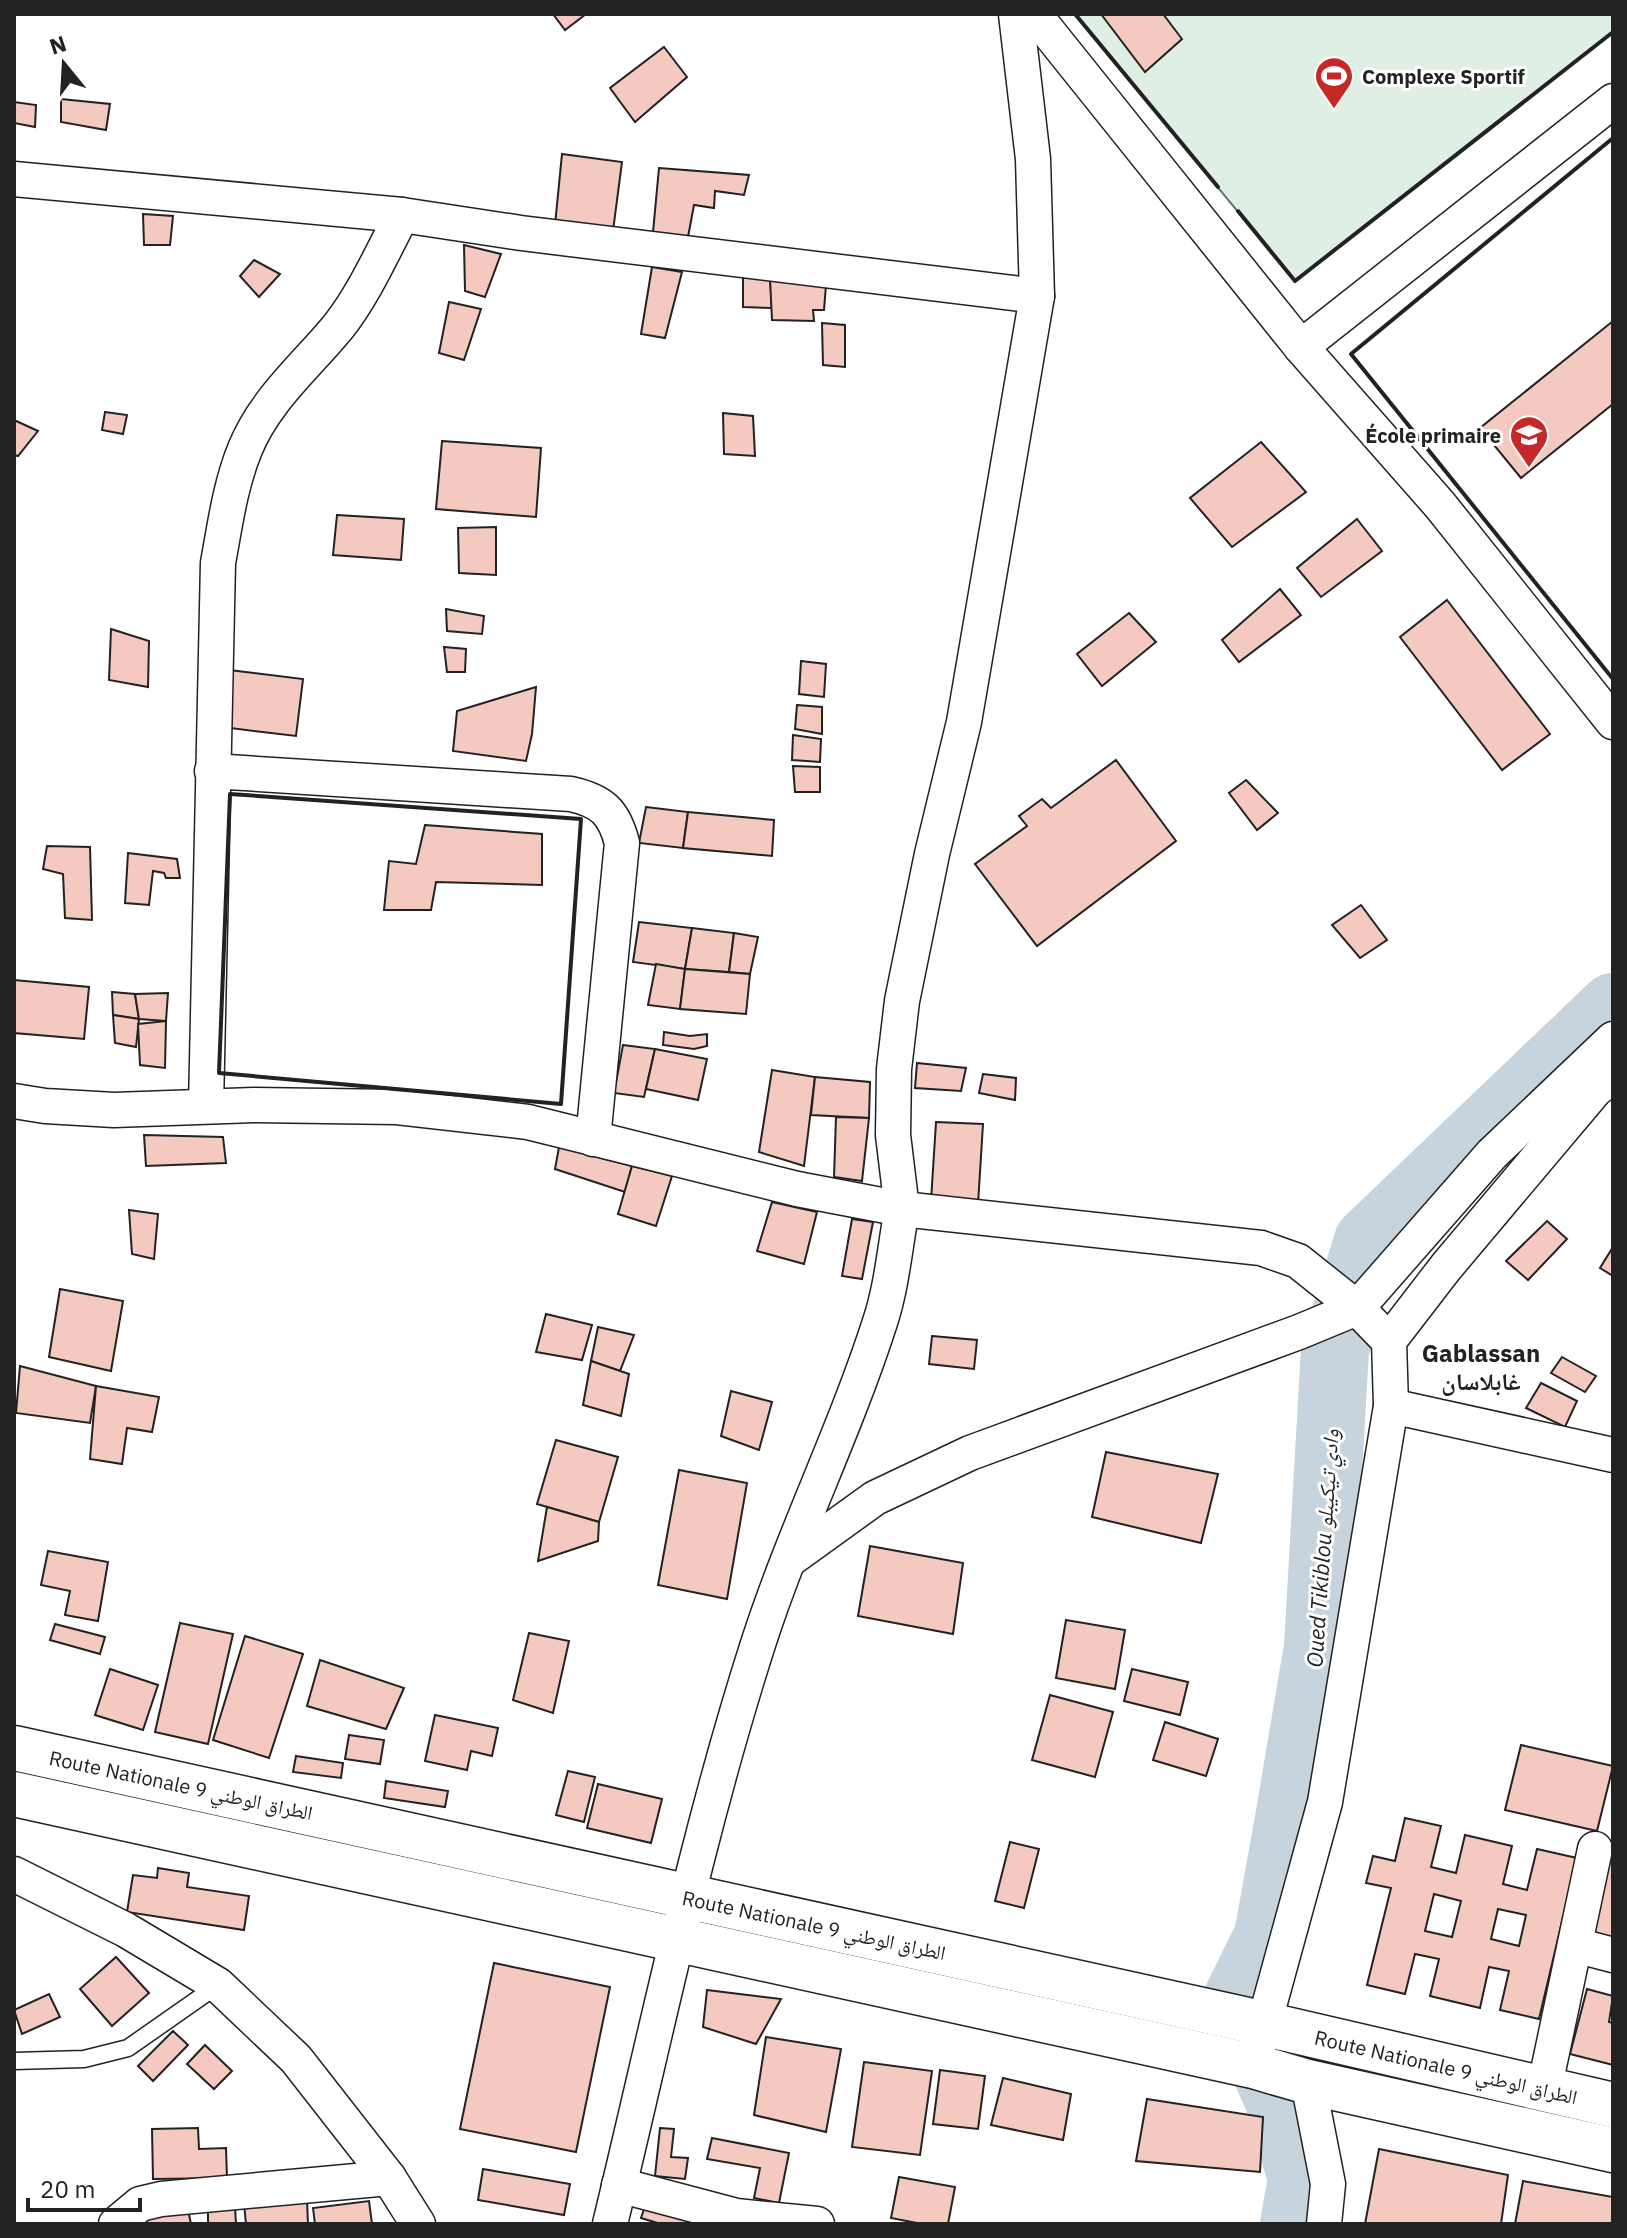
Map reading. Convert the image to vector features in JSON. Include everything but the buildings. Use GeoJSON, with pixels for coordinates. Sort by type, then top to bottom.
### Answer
{"type":"FeatureCollection","features":[{"type":"Feature","properties":{"kind":"main road","name":"Route Nationale الطراق الوطني 9"},"geometry":{"type":"LineString","coordinates":[[14,1748],[1263,2024],[1613,2105]]}},
{"type":"Feature","properties":{"kind":"main road"},"geometry":{"type":"LineString","coordinates":[[14,1794],[1253,2066],[1308,2082],[1613,2150]]}},
{"type":"Feature","properties":{"kind":"street"},"geometry":{"type":"LineString","coordinates":[[610,2224],[677,1940],[728,1743],[759,1641],[838,1442],[881,1318],[902,1209],[893,1135],[894,1069],[902,1001],[932,854],[964,722],[1037,296],[1033,159],[1016,14]]}},
{"type":"Feature","properties":{"kind":"street"},"geometry":{"type":"LineString","coordinates":[[1034,14],[1301,347],[1440,505],[1613,722]]}},
{"type":"Feature","properties":{"kind":"street"},"geometry":{"type":"LineString","coordinates":[[1301,347],[1613,101]]}},
{"type":"Feature","properties":{"kind":"street"},"geometry":{"type":"LineString","coordinates":[[14,179],[402,215],[537,235],[1037,296]]}},
{"type":"Feature","properties":{"kind":"street"},"geometry":{"type":"LineString","coordinates":[[206,1106],[218,563],[232,486],[246,448],[265,412],[293,375],[339,326],[402,215]]}},
{"type":"Feature","properties":{"kind":"street"},"geometry":{"type":"LineString","coordinates":[[212,771],[571,794],[593,799],[608,811],[617,825],[622,843],[593,1139]]}},
{"type":"Feature","properties":{"kind":"street"},"geometry":{"type":"LineString","coordinates":[[789,1560],[875,1498],[970,1453],[1357,1308],[1492,1154],[1613,1039]]}},
{"type":"Feature","properties":{"kind":"street"},"geometry":{"type":"LineString","coordinates":[[1253,2066],[1325,1802],[1391,1406],[1389,1341],[1446,1267],[1585,1102],[1613,1076]]}},
{"type":"Feature","properties":{"kind":"street"},"geometry":{"type":"LineString","coordinates":[[14,1101],[114,1110],[206,1106],[397,1107],[528,1122],[797,1189],[902,1209],[1261,1248],[1298,1261],[1357,1308],[1389,1341]]}},
{"type":"Feature","properties":{"kind":"street"},"geometry":{"type":"LineString","coordinates":[[1391,1406],[1613,1455]]}},
{"type":"Feature","properties":{"kind":"street"},"geometry":{"type":"LineString","coordinates":[[1544,2090],[1595,1849]]}},
{"type":"Feature","properties":{"kind":"street"},"geometry":{"type":"LineString","coordinates":[[14,1874],[126,1930],[218,1985],[296,2059],[389,2178],[418,2224]]}},
{"type":"Feature","properties":{"kind":"street"},"geometry":{"type":"LineString","coordinates":[[1575,1945],[1613,1955]]}},
{"type":"Feature","properties":{"kind":"street"},"geometry":{"type":"LineString","coordinates":[[1308,2082],[1328,2184],[1324,2224]]}},
{"type":"Feature","properties":{"kind":"street"},"geometry":{"type":"LineString","coordinates":[[116,2224],[140,2204],[161,2199],[389,2178]]}},
{"type":"Feature","properties":{"kind":"street"},"geometry":{"type":"LineString","coordinates":[[619,2185],[736,2216],[817,2224]]}},
{"type":"Feature","properties":{"kind":"lane"},"geometry":{"type":"LineString","coordinates":[[14,2061],[84,2059],[128,2048],[218,1985]]}},
{"type":"Feature","properties":{"kind":"green space","name":"Complexe Sportif"},"geometry":{"type":"Polygon","coordinates":[[[1075,14],[1613,14],[1613,32],[1295,281],[1075,14]]]}},
{"type":"Feature","properties":{"kind":"waterway","name":"Oued Tikiblou وادي تيكيبلو"},"geometry":{"type":"LineString","coordinates":[[1294,2224],[1302,2179],[1281,2105],[1237,1999],[1268,1936],[1318,1647],[1335,1349],[1368,1241],[1613,1007]]}},
{"type":"Feature","properties":{"kind":"wall"},"geometry":{"type":"LineString","coordinates":[[1075,14],[1218,187]]}},
{"type":"Feature","properties":{"kind":"wall"},"geometry":{"type":"LineString","coordinates":[[1238,211],[1295,281],[1613,32]]}},
{"type":"Feature","properties":{"kind":"wall"},"geometry":{"type":"LineString","coordinates":[[1613,138],[1351,354],[1613,679]]}},
{"type":"Feature","properties":{"kind":"wall"},"geometry":{"type":"LineString","coordinates":[[230,794],[581,819],[561,1104],[219,1073],[230,794]]}},
{"type":"Feature","properties":{"kind":"place","name":"Complexe Sportif"},"geometry":{"type":"Point","coordinates":[1334,110]}},
{"type":"Feature","properties":{"kind":"place","name":"École primaire"},"geometry":{"type":"Point","coordinates":[1529,469]}},
{"type":"Feature","properties":{"kind":"district","name":"Gablassan غابلاسان"},"geometry":{"type":"Point","coordinates":[1481,1367]}}]}
